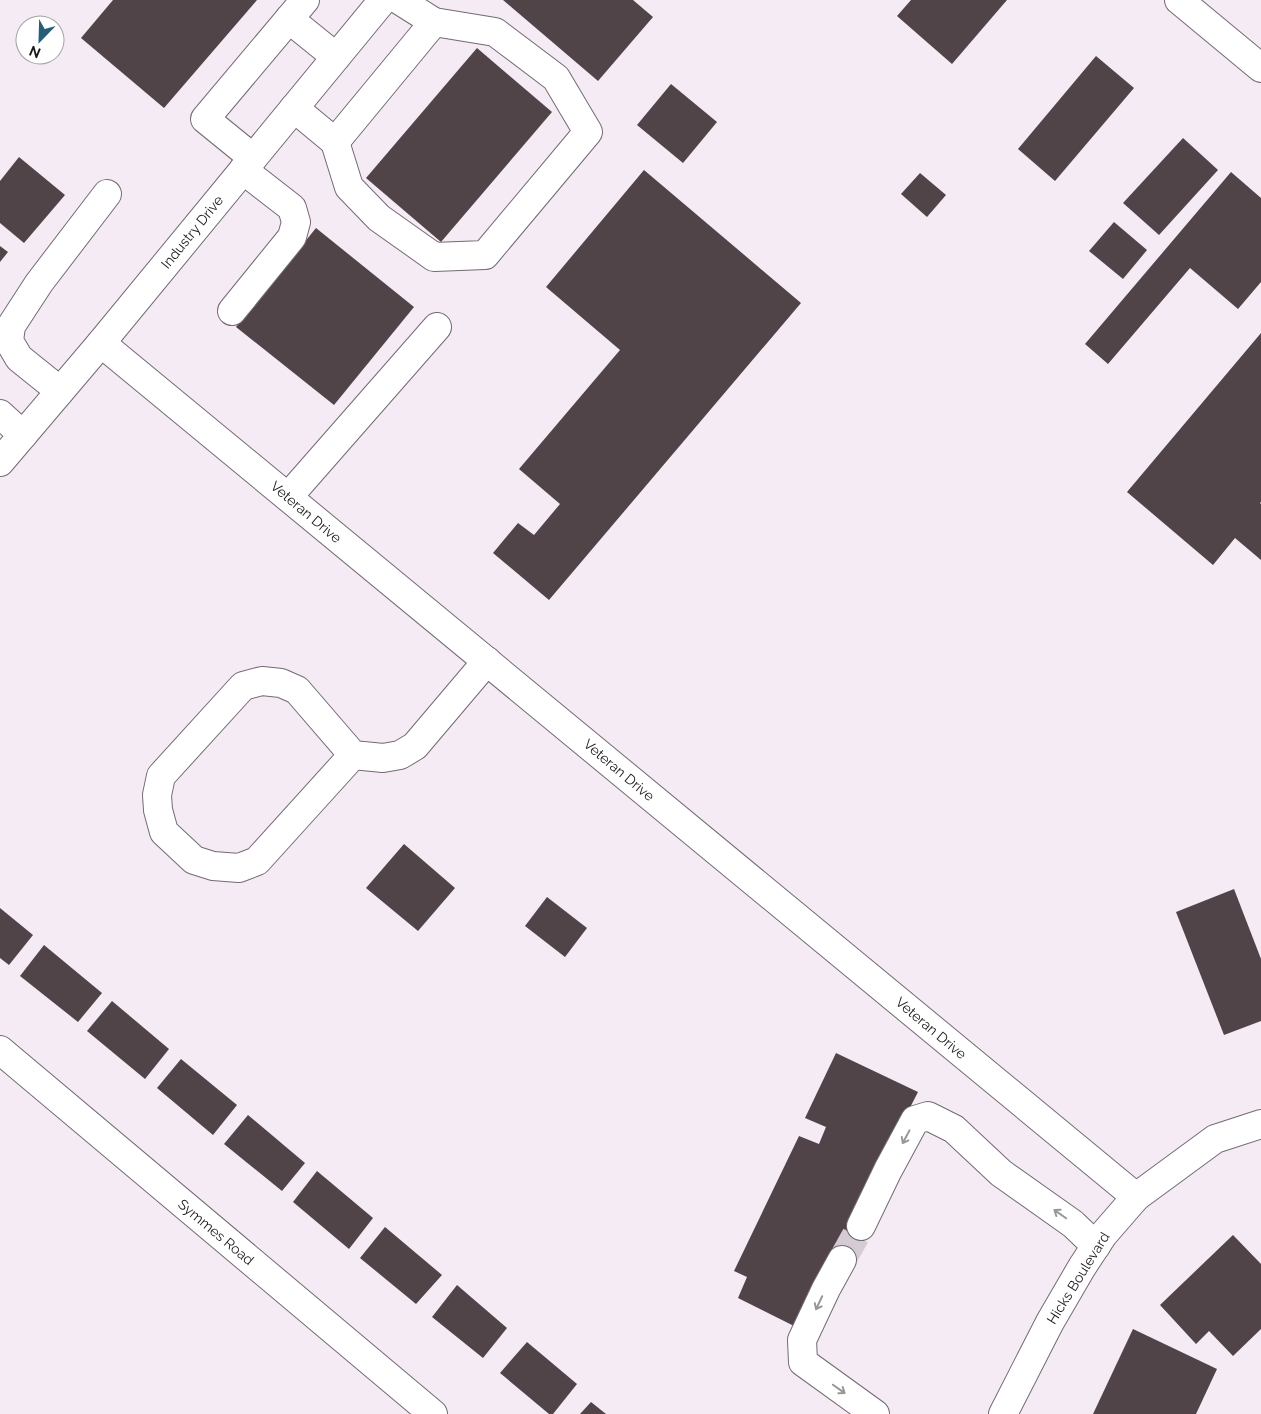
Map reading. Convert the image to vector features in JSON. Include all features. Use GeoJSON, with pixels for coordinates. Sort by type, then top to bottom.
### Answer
{"type":"FeatureCollection","features":[{"type":"Feature","properties":{"kind":"street"},"geometry":{"type":"LineString","coordinates":[[294,108],[334,142],[349,187],[379,218],[434,257],[485,255],[588,132],[556,78],[496,32],[434,22],[399,0]]}},
{"type":"Feature","properties":{"kind":"street"},"geometry":{"type":"LineString","coordinates":[[1179,0],[1261,68]]}},
{"type":"Feature","properties":{"kind":"street","name":"Industry Drive"},"geometry":{"type":"LineString","coordinates":[[0,462],[101,343],[336,57],[372,4]]}},
{"type":"Feature","properties":{"kind":"street"},"geometry":{"type":"LineString","coordinates":[[232,311],[292,237],[296,222],[292,208],[205,119],[297,10],[336,57]]}},
{"type":"Feature","properties":{"kind":"street"},"geometry":{"type":"LineString","coordinates":[[334,142],[434,22]]}},
{"type":"Feature","properties":{"kind":"street"},"geometry":{"type":"LineString","coordinates":[[60,391],[19,358],[9,341],[11,326],[39,283],[107,194]]}},
{"type":"Feature","properties":{"kind":"street"},"geometry":{"type":"LineString","coordinates":[[288,496],[437,327]]}},
{"type":"Feature","properties":{"kind":"street","name":"Veteran Drive"},"geometry":{"type":"LineString","coordinates":[[101,343],[1136,1197]]}},
{"type":"Feature","properties":{"kind":"street"},"geometry":{"type":"LineString","coordinates":[[0,414],[24,435]]}},
{"type":"Feature","properties":{"kind":"street"},"geometry":{"type":"LineString","coordinates":[[353,755],[257,861],[248,865],[230,868],[213,866],[194,860],[164,832],[158,810],[157,795],[161,776],[243,686],[262,681],[282,683],[297,690],[353,755],[384,758],[400,755],[415,746],[487,661]]}},
{"type":"Feature","properties":{"kind":"street","name":"Symmes Road"},"geometry":{"type":"LineString","coordinates":[[0,1050],[433,1414]]}},
{"type":"Feature","properties":{"kind":"street"},"geometry":{"type":"LineString","coordinates":[[861,1226],[915,1120],[928,1116],[954,1129],[1001,1173],[1073,1224],[1096,1246]]}},
{"type":"Feature","properties":{"kind":"street","name":"Hicks Boulevard"},"geometry":{"type":"LineString","coordinates":[[1003,1414],[1050,1322],[1082,1267],[1104,1235],[1136,1197],[1215,1139],[1261,1124]]}},
{"type":"Feature","properties":{"kind":"street"},"geometry":{"type":"LineString","coordinates":[[842,1260],[802,1340],[803,1362],[875,1414]]}},
{"type":"Feature","properties":{"kind":"building"},"geometry":{"type":"Polygon","coordinates":[[[113,0],[257,0],[164,108],[81,38],[113,0]]]}},
{"type":"Feature","properties":{"kind":"building"},"geometry":{"type":"Polygon","coordinates":[[[503,0],[633,0],[653,17],[598,81],[503,0]]]}},
{"type":"Feature","properties":{"kind":"building"},"geometry":{"type":"Polygon","coordinates":[[[911,0],[1007,0],[952,64],[897,16],[911,0]]]}},
{"type":"Feature","properties":{"kind":"building"},"geometry":{"type":"Polygon","coordinates":[[[477,48],[552,112],[441,242],[366,178],[477,48]]]}},
{"type":"Feature","properties":{"kind":"building"},"geometry":{"type":"Polygon","coordinates":[[[1096,56],[1134,88],[1055,181],[1018,149],[1096,56]]]}},
{"type":"Feature","properties":{"kind":"building"},"geometry":{"type":"Polygon","coordinates":[[[671,84],[717,122],[683,163],[637,125],[671,84]]]}},
{"type":"Feature","properties":{"kind":"building"},"geometry":{"type":"Polygon","coordinates":[[[1183,138],[1218,170],[1159,235],[1123,203],[1183,138]]]}},
{"type":"Feature","properties":{"kind":"building"},"geometry":{"type":"Polygon","coordinates":[[[19,157],[65,195],[24,243],[0,223],[0,181],[19,157]]]}},
{"type":"Feature","properties":{"kind":"building"},"geometry":{"type":"Polygon","coordinates":[[[644,170],[801,303],[549,600],[493,553],[518,523],[534,535],[560,504],[519,469],[620,350],[546,287],[644,170]]]}},
{"type":"Feature","properties":{"kind":"building"},"geometry":{"type":"Polygon","coordinates":[[[1231,172],[1261,198],[1261,282],[1238,309],[1190,268],[1108,364],[1085,344],[1231,172]]]}},
{"type":"Feature","properties":{"kind":"building"},"geometry":{"type":"Polygon","coordinates":[[[920,173],[946,195],[927,217],[901,194],[920,173]]]}},
{"type":"Feature","properties":{"kind":"building"},"geometry":{"type":"Polygon","coordinates":[[[1114,222],[1147,250],[1123,279],[1089,251],[1114,222]]]}},
{"type":"Feature","properties":{"kind":"building"},"geometry":{"type":"Polygon","coordinates":[[[316,228],[414,307],[334,405],[236,327],[316,228]]]}},
{"type":"Feature","properties":{"kind":"building"},"geometry":{"type":"Polygon","coordinates":[[[0,246],[8,252],[0,262],[0,246]]]}},
{"type":"Feature","properties":{"kind":"building"},"geometry":{"type":"Polygon","coordinates":[[[1261,333],[1261,560],[1235,538],[1213,565],[1127,492],[1261,333]]]}},
{"type":"Feature","properties":{"kind":"building"},"geometry":{"type":"Polygon","coordinates":[[[404,844],[455,888],[418,931],[366,888],[404,844]]]}},
{"type":"Feature","properties":{"kind":"building"},"geometry":{"type":"Polygon","coordinates":[[[1234,889],[1261,959],[1261,1021],[1224,1035],[1176,912],[1234,889]]]}},
{"type":"Feature","properties":{"kind":"building"},"geometry":{"type":"Polygon","coordinates":[[[547,897],[587,928],[565,957],[525,926],[547,897]]]}},
{"type":"Feature","properties":{"kind":"building"},"geometry":{"type":"Polygon","coordinates":[[[0,908],[33,935],[9,965],[0,958],[0,908]]]}},
{"type":"Feature","properties":{"kind":"building"},"geometry":{"type":"Polygon","coordinates":[[[44,945],[102,993],[78,1022],[20,976],[44,945]]]}},
{"type":"Feature","properties":{"kind":"building"},"geometry":{"type":"Polygon","coordinates":[[[112,1001],[169,1049],[145,1079],[87,1031],[112,1001]]]}},
{"type":"Feature","properties":{"kind":"building"},"geometry":{"type":"Polygon","coordinates":[[[836,1053],[918,1092],[852,1221],[866,1229],[848,1263],[794,1326],[738,1298],[747,1277],[734,1271],[799,1136],[819,1144],[826,1127],[805,1118],[836,1053]]]}},
{"type":"Feature","properties":{"kind":"building"},"geometry":{"type":"Polygon","coordinates":[[[181,1059],[237,1105],[213,1135],[157,1088],[181,1059]]]}},
{"type":"Feature","properties":{"kind":"building"},"geometry":{"type":"Polygon","coordinates":[[[248,1115],[305,1163],[282,1191],[224,1144],[248,1115]]]}},
{"type":"Feature","properties":{"kind":"building"},"geometry":{"type":"Polygon","coordinates":[[[317,1171],[373,1218],[349,1249],[293,1202],[317,1171]]]}},
{"type":"Feature","properties":{"kind":"building"},"geometry":{"type":"Polygon","coordinates":[[[385,1227],[442,1275],[416,1304],[360,1258],[385,1227]]]}},
{"type":"Feature","properties":{"kind":"building"},"geometry":{"type":"Polygon","coordinates":[[[1233,1235],[1261,1264],[1261,1329],[1233,1356],[1209,1331],[1196,1344],[1160,1305],[1233,1235]]]}},
{"type":"Feature","properties":{"kind":"building"},"geometry":{"type":"Polygon","coordinates":[[[457,1285],[507,1328],[483,1358],[432,1317],[457,1285]]]}},
{"type":"Feature","properties":{"kind":"building"},"geometry":{"type":"Polygon","coordinates":[[[1133,1329],[1217,1369],[1196,1414],[1093,1414],[1133,1329]]]}},
{"type":"Feature","properties":{"kind":"building"},"geometry":{"type":"Polygon","coordinates":[[[527,1342],[577,1384],[553,1414],[549,1414],[500,1373],[527,1342]]]}},
{"type":"Feature","properties":{"kind":"building"},"geometry":{"type":"Polygon","coordinates":[[[591,1402],[606,1414],[580,1414],[591,1402]]]}},
{"type":"Feature","properties":{"kind":"tunnel"},"geometry":{"type":"LineString","coordinates":[[842,1260],[861,1226]]}}]}
